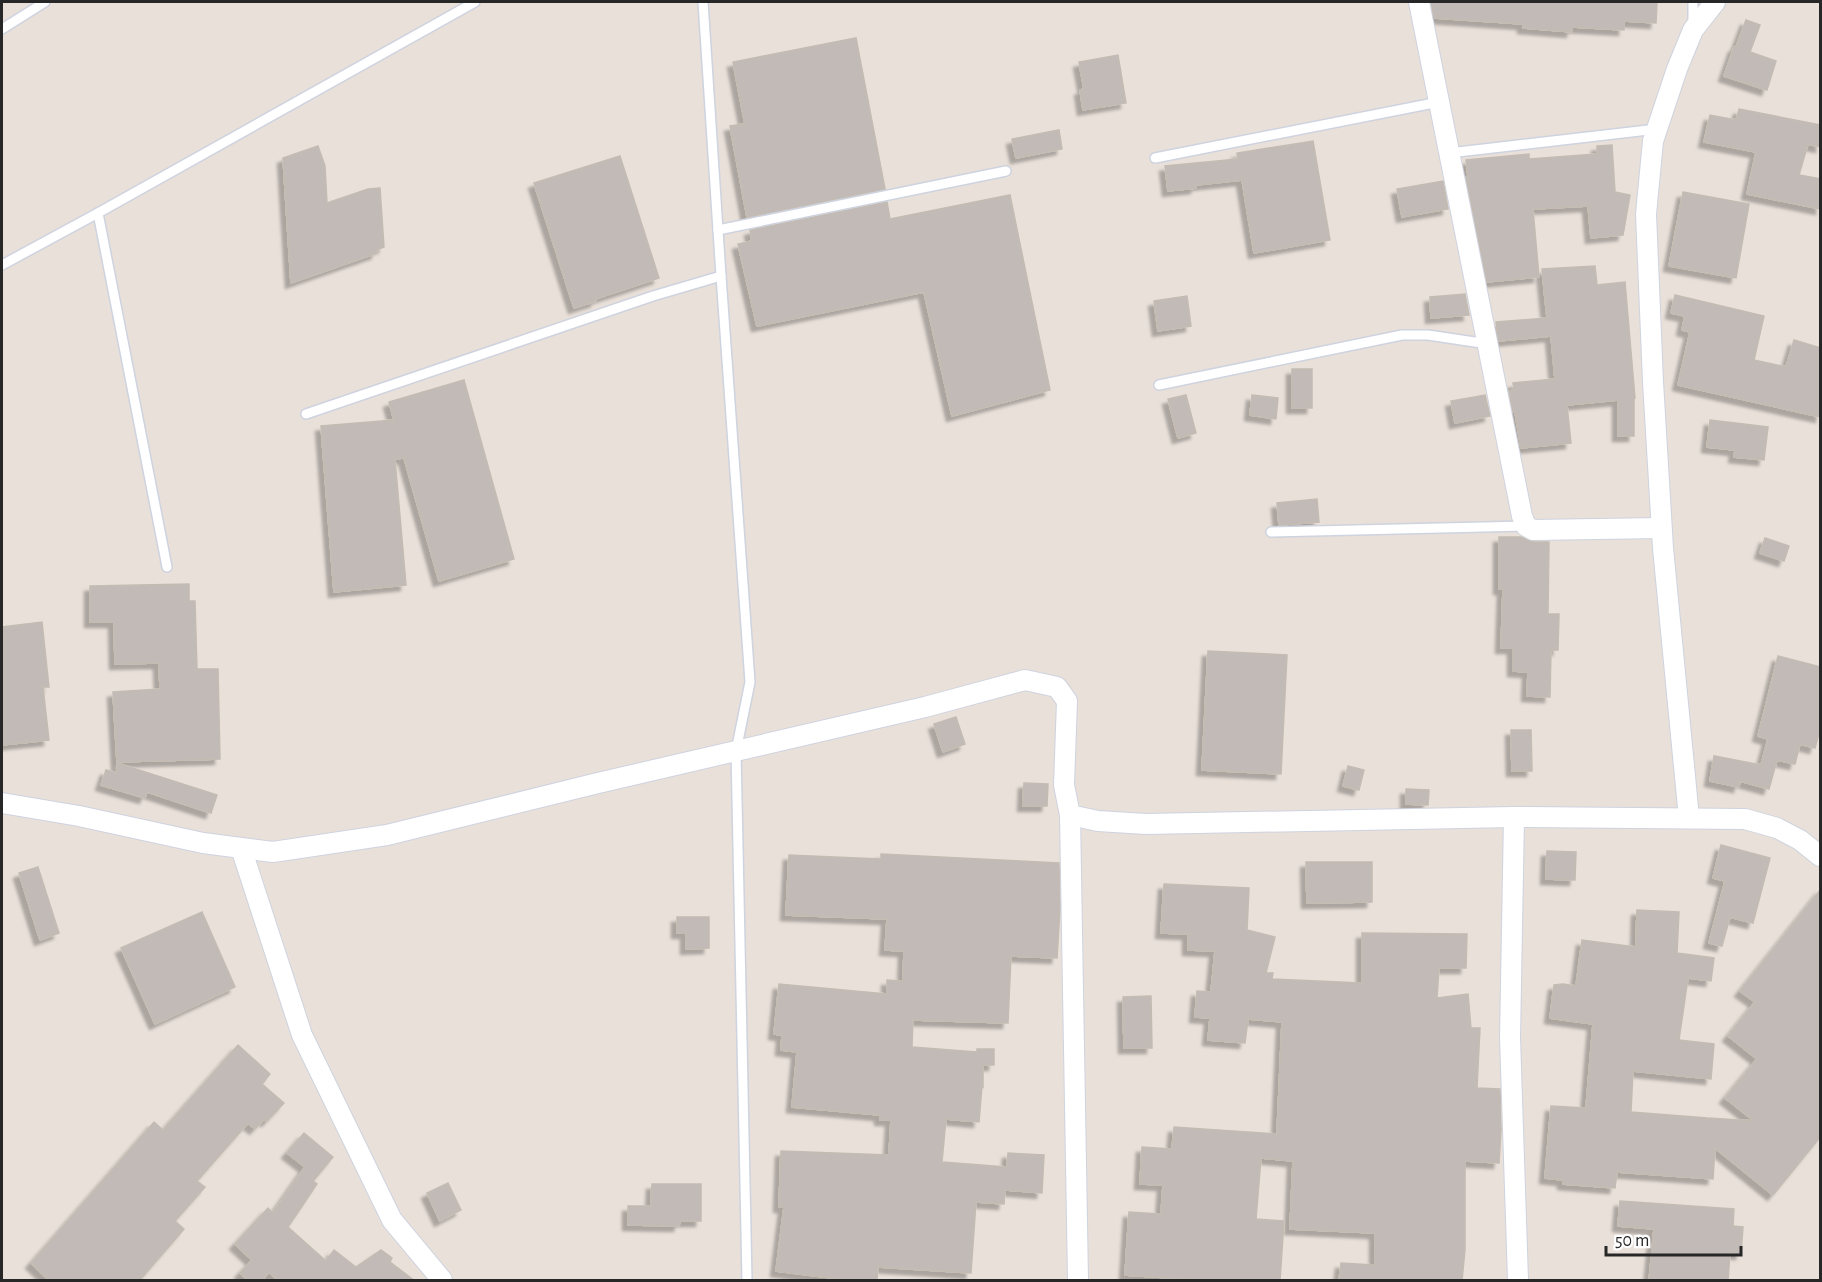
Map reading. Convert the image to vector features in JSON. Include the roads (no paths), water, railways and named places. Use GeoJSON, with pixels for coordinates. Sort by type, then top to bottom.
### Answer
{"type":"FeatureCollection","features":[{"type":"Feature","properties":{"kind":"street"},"geometry":{"type":"LineString","coordinates":[[1419,2],[1522,516],[1526,526],[1533,530],[1661,528]]}},
{"type":"Feature","properties":{"kind":"street"},"geometry":{"type":"LineString","coordinates":[[1689,818],[1661,528],[1646,214],[1653,141],[1677,69],[1693,30],[1715,2]]}},
{"type":"Feature","properties":{"kind":"street"},"geometry":{"type":"LineString","coordinates":[[2,803],[79,816],[203,843],[273,852],[387,835],[925,707],[1025,680],[1057,687],[1067,701],[1064,785],[1070,815],[1078,1281]]}},
{"type":"Feature","properties":{"kind":"street"},"geometry":{"type":"LineString","coordinates":[[1070,815],[1098,821],[1146,824],[1514,817],[1745,819],[1777,828],[1800,840],[1821,856]]}},
{"type":"Feature","properties":{"kind":"street"},"geometry":{"type":"LineString","coordinates":[[1514,817],[1510,1038],[1518,1281]]}},
{"type":"Feature","properties":{"kind":"street"},"geometry":{"type":"LineString","coordinates":[[241,848],[302,1035],[392,1220],[442,1281]]}},
{"type":"Feature","properties":{"kind":"lane"},"geometry":{"type":"LineString","coordinates":[[2,29],[45,2]]}},
{"type":"Feature","properties":{"kind":"lane"},"geometry":{"type":"LineString","coordinates":[[2,265],[475,2]]}},
{"type":"Feature","properties":{"kind":"lane"},"geometry":{"type":"LineString","coordinates":[[703,2],[720,276],[750,682],[736,751],[747,1281]]}},
{"type":"Feature","properties":{"kind":"lane"},"geometry":{"type":"LineString","coordinates":[[1693,2],[1693,30]]}},
{"type":"Feature","properties":{"kind":"lane"},"geometry":{"type":"LineString","coordinates":[[1155,158],[1439,102]]}},
{"type":"Feature","properties":{"kind":"lane"},"geometry":{"type":"LineString","coordinates":[[1449,153],[1657,129]]}},
{"type":"Feature","properties":{"kind":"lane"},"geometry":{"type":"LineString","coordinates":[[718,230],[1006,171]]}},
{"type":"Feature","properties":{"kind":"lane"},"geometry":{"type":"LineString","coordinates":[[98,213],[167,567]]}},
{"type":"Feature","properties":{"kind":"lane"},"geometry":{"type":"LineString","coordinates":[[306,414],[653,296],[720,276]]}},
{"type":"Feature","properties":{"kind":"lane"},"geometry":{"type":"LineString","coordinates":[[1159,385],[1402,335],[1428,335],[1488,344]]}},
{"type":"Feature","properties":{"kind":"lane"},"geometry":{"type":"LineString","coordinates":[[1271,532],[1526,526]]}}]}
